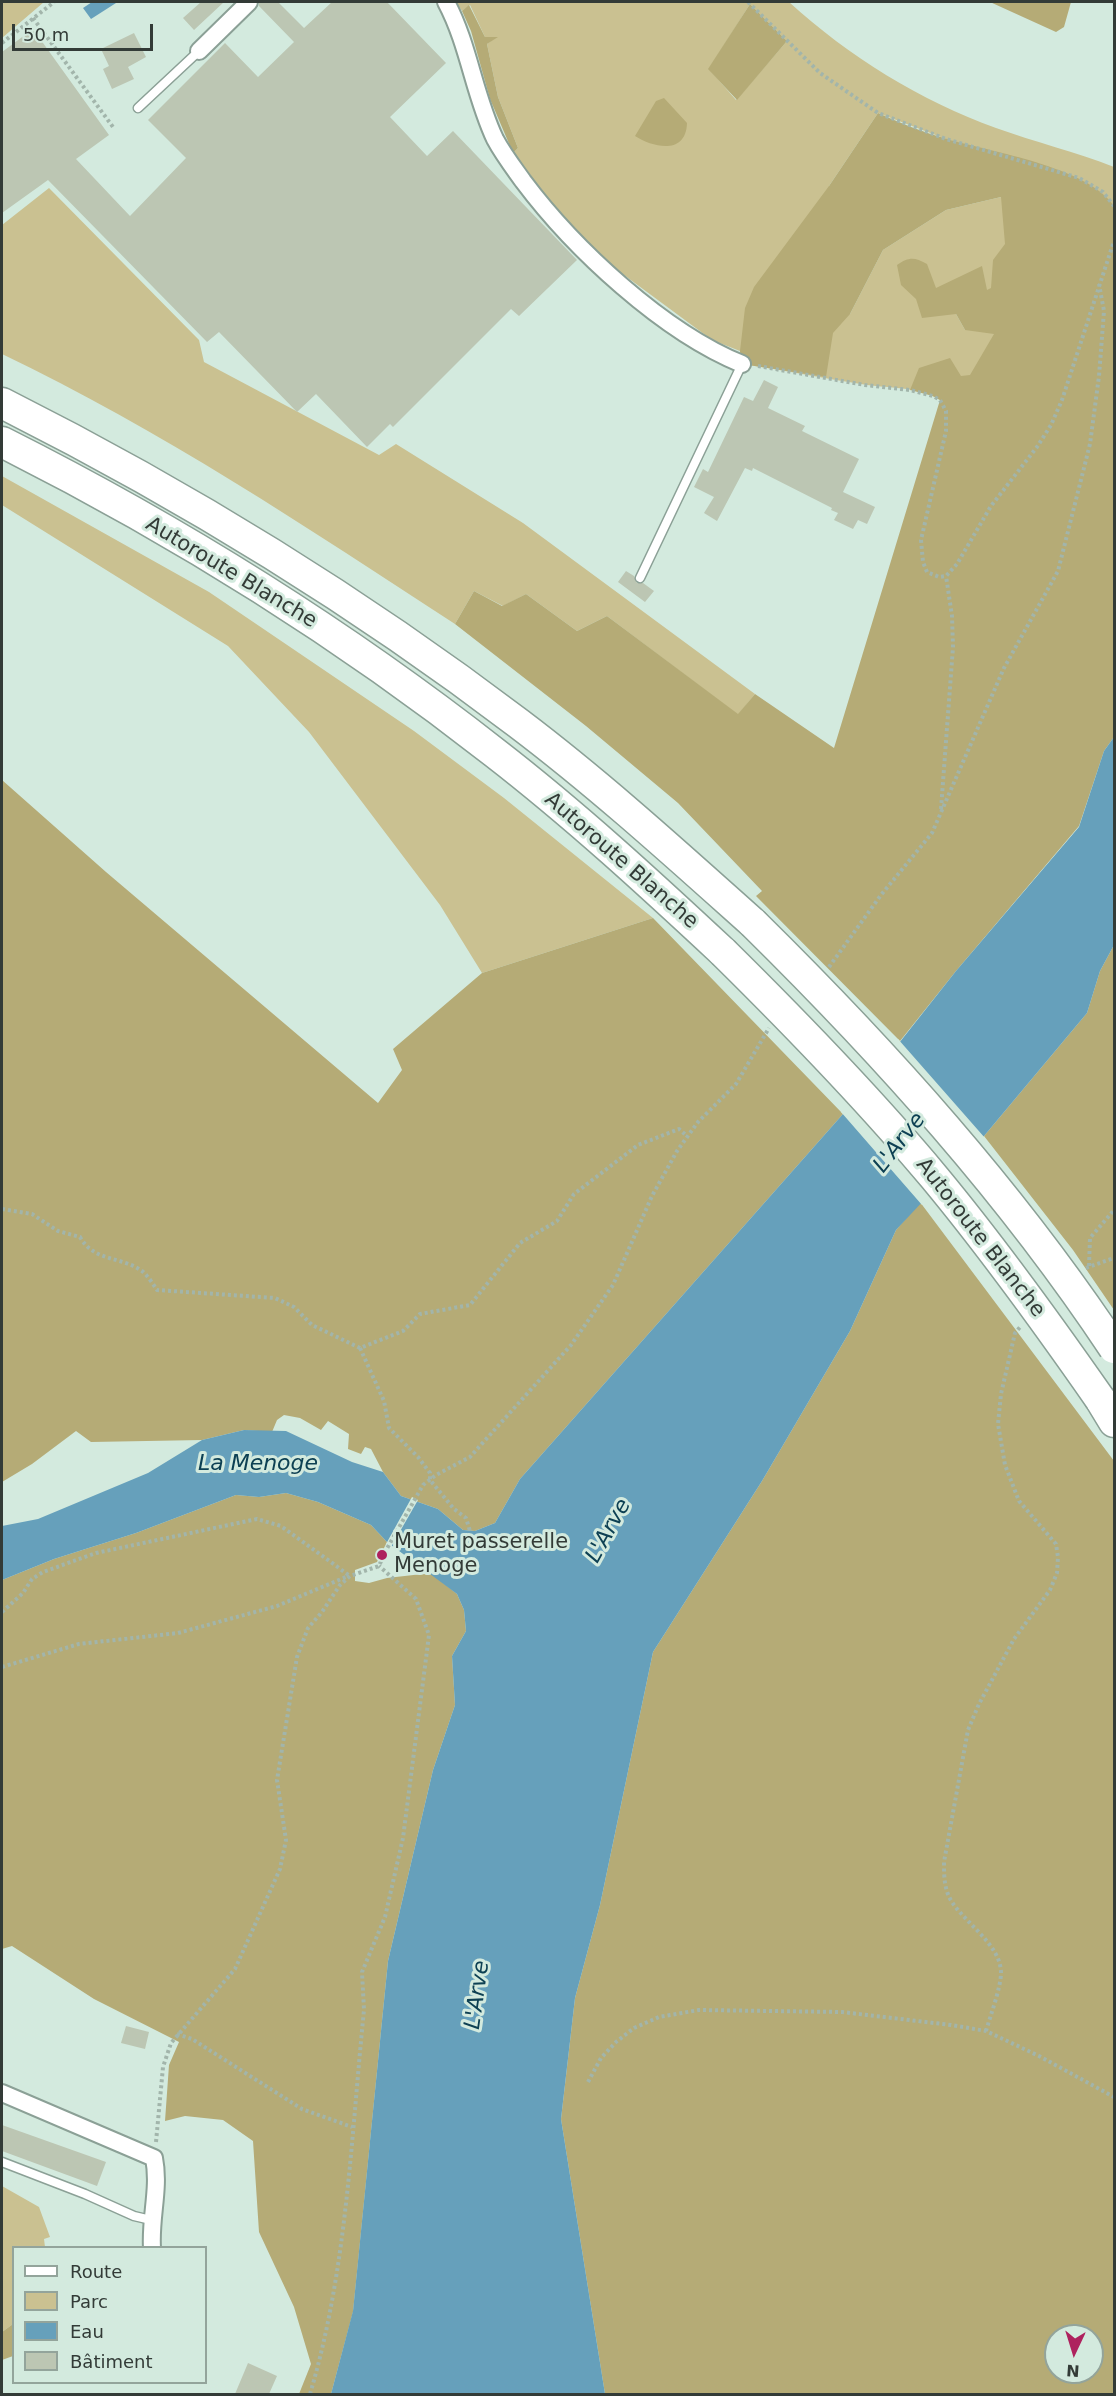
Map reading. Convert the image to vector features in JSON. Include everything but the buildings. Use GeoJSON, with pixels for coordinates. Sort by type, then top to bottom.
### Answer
{"type":"FeatureCollection","features":[{"type":"Feature","properties":{"kind":"highway","name":"Autoroute Blanche"},"geometry":{"type":"LineString","coordinates":[[2,403],[78,442],[220,522],[369,615],[536,737],[658,838],[753,923],[882,1054],[964,1149],[1081,1298],[1114,1348]]}},
{"type":"Feature","properties":{"kind":"highway","name":"Autoroute Blanche"},"geometry":{"type":"LineString","coordinates":[[2,442],[121,506],[351,647],[494,752],[630,865],[723,952],[854,1086],[934,1178],[1048,1325],[1107,1410]]}},
{"type":"Feature","properties":{"kind":"street"},"geometry":{"type":"LineString","coordinates":[[199,51],[249,2]]}},
{"type":"Feature","properties":{"kind":"street"},"geometry":{"type":"LineString","coordinates":[[446,2],[460,32],[484,115],[497,142],[543,208],[605,270],[663,317],[721,355],[742,364]]}},
{"type":"Feature","properties":{"kind":"street"},"geometry":{"type":"LineString","coordinates":[[2,2093],[154,2158],[157,2173],[151,2220],[152,2246]]}},
{"type":"Feature","properties":{"kind":"lane"},"geometry":{"type":"LineString","coordinates":[[138,108],[199,51]]}},
{"type":"Feature","properties":{"kind":"lane"},"geometry":{"type":"LineString","coordinates":[[640,578],[742,364]]}},
{"type":"Feature","properties":{"kind":"lane"},"geometry":{"type":"LineString","coordinates":[[2,2162],[85,2193],[134,2216],[151,2220]]}},
{"type":"Feature","properties":{"kind":"path"},"geometry":{"type":"LineString","coordinates":[[2,43],[54,2]]}},
{"type":"Feature","properties":{"kind":"path"},"geometry":{"type":"LineString","coordinates":[[748,2],[820,73],[878,113],[946,139],[1078,178],[1103,192],[1114,206]]}},
{"type":"Feature","properties":{"kind":"path"},"geometry":{"type":"LineString","coordinates":[[33,18],[113,127]]}},
{"type":"Feature","properties":{"kind":"path"},"geometry":{"type":"LineString","coordinates":[[742,364],[910,390],[940,400],[946,411],[946,431],[921,540],[923,562],[927,572],[939,577],[946,576],[952,572],[992,506],[1051,425],[1062,400],[1114,241]]}},
{"type":"Feature","properties":{"kind":"path"},"geometry":{"type":"LineString","coordinates":[[827,968],[880,896],[932,833],[1004,668],[1034,617],[1061,560],[1090,444],[1104,311],[1099,285]]}},
{"type":"Feature","properties":{"kind":"path"},"geometry":{"type":"LineString","coordinates":[[941,811],[953,647],[952,616],[946,576]]}},
{"type":"Feature","properties":{"kind":"path"},"geometry":{"type":"LineString","coordinates":[[2,1667],[79,1644],[178,1633],[277,1606],[379,1566],[419,1491],[428,1481],[470,1457],[571,1345],[613,1285],[652,1196],[676,1151],[705,1114],[736,1084],[774,1023]]}},
{"type":"Feature","properties":{"kind":"path"},"geometry":{"type":"LineString","coordinates":[[360,1348],[403,1331],[420,1314],[470,1305],[520,1244],[557,1221],[574,1194],[638,1146],[679,1129],[687,1136]]}},
{"type":"Feature","properties":{"kind":"path"},"geometry":{"type":"LineString","coordinates":[[2,1210],[32,1214],[58,1231],[80,1237],[85,1245],[100,1257],[141,1271],[157,1290],[274,1298],[294,1307],[312,1325],[360,1348],[384,1401],[389,1428],[418,1457],[430,1473],[428,1481]]}},
{"type":"Feature","properties":{"kind":"path"},"geometry":{"type":"LineString","coordinates":[[1089,1266],[1090,1238],[1114,1210]]}},
{"type":"Feature","properties":{"kind":"path"},"geometry":{"type":"LineString","coordinates":[[1094,1264],[1114,1258]]}},
{"type":"Feature","properties":{"kind":"path"},"geometry":{"type":"LineString","coordinates":[[986,2031],[1001,1975],[1000,1961],[951,1901],[944,1882],[944,1862],[968,1730],[979,1704],[1014,1639],[1050,1590],[1056,1574],[1058,1557],[1056,1544],[1019,1501],[1005,1465],[998,1424],[1001,1394],[1015,1333]]}},
{"type":"Feature","properties":{"kind":"path"},"geometry":{"type":"LineString","coordinates":[[428,1481],[454,1509],[466,1518],[470,1531]]}},
{"type":"Feature","properties":{"kind":"path"},"geometry":{"type":"LineString","coordinates":[[2,1612],[23,1593],[32,1579],[43,1572],[96,1553],[257,1519],[281,1526],[350,1576]]}},
{"type":"Feature","properties":{"kind":"path"},"geometry":{"type":"LineString","coordinates":[[310,2394],[319,2364],[338,2275],[364,2010],[362,1972],[384,1917],[403,1838],[429,1635],[416,1599],[379,1566]]}},
{"type":"Feature","properties":{"kind":"path"},"geometry":{"type":"LineString","coordinates":[[154,2158],[163,2067],[171,2043],[235,1970],[280,1869],[286,1840],[277,1780],[297,1657],[308,1628],[340,1585],[350,1576]]}},
{"type":"Feature","properties":{"kind":"path"},"geometry":{"type":"LineString","coordinates":[[588,2082],[601,2058],[634,2028],[659,2016],[699,2010],[842,2012],[986,2031],[1039,2056],[1114,2097]]}},
{"type":"Feature","properties":{"kind":"path"},"geometry":{"type":"LineString","coordinates":[[177,2034],[192,2039],[302,2109],[352,2127]]}},
{"type":"Feature","properties":{"kind":"green space"},"geometry":{"type":"Polygon","coordinates":[[[2,2],[44,2],[2,38],[2,2]]]}},
{"type":"Feature","properties":{"kind":"green space"},"geometry":{"type":"Polygon","coordinates":[[[456,2],[789,2],[836,41],[886,75],[940,105],[996,128],[1114,167],[1114,232],[1026,410],[940,400],[914,390],[867,385],[742,364],[740,351],[712,340],[601,258],[552,207],[513,153],[518,148],[498,97],[487,44],[496,37],[485,37],[470,5],[462,11],[456,2]],[[750,4],[709,69],[736,100],[787,41],[750,4]],[[878,113],[829,186],[850,314],[883,250],[946,210],[1001,197],[1014,158],[946,139],[878,113]],[[991,289],[956,314],[965,330],[991,289]]]}},
{"type":"Feature","properties":{"kind":"green space"},"geometry":{"type":"Polygon","coordinates":[[[49,188],[199,340],[204,362],[379,455],[396,444],[523,523],[755,694],[738,715],[607,616],[577,631],[526,594],[503,606],[474,591],[455,624],[289,516],[176,448],[61,383],[2,354],[2,225],[49,188]]]}},
{"type":"Feature","properties":{"kind":"green space"},"geometry":{"type":"Polygon","coordinates":[[[2,476],[209,592],[414,731],[504,798],[653,918],[482,973],[440,905],[309,732],[228,646],[2,505],[2,476]]]}},
{"type":"Feature","properties":{"kind":"green space"},"geometry":{"type":"Polygon","coordinates":[[[2,2186],[39,2207],[50,2237],[44,2239],[45,2246],[12,2246],[12,2325],[2,2332],[2,2186]]]}},
{"type":"Feature","properties":{"kind":"shaded area"},"geometry":{"type":"Polygon","coordinates":[[[990,2],[1071,2],[1064,27],[1056,32],[990,2]]]}},
{"type":"Feature","properties":{"kind":"shaded area"},"geometry":{"type":"Polygon","coordinates":[[[750,4],[787,41],[737,100],[708,69],[750,4]]]}},
{"type":"Feature","properties":{"kind":"shaded area"},"geometry":{"type":"Polygon","coordinates":[[[469,5],[485,37],[498,37],[487,44],[498,97],[518,148],[513,153],[490,99],[471,31],[462,11],[469,5]]]}},
{"type":"Feature","properties":{"kind":"shaded area"},"geometry":{"type":"Polygon","coordinates":[[[664,98],[687,123],[681,140],[668,146],[660,146],[635,136],[656,101],[664,98]]]}},
{"type":"Feature","properties":{"kind":"shaded area"},"geometry":{"type":"Polygon","coordinates":[[[878,113],[938,136],[1062,171],[1101,192],[1114,206],[1114,737],[1104,751],[1079,826],[900,1041],[756,896],[762,891],[678,803],[586,726],[455,624],[474,591],[502,606],[526,594],[577,631],[607,616],[738,714],[755,694],[834,748],[940,400],[910,390],[919,368],[950,358],[961,376],[970,375],[994,334],[965,330],[956,314],[922,318],[916,299],[901,285],[897,265],[912,259],[927,264],[936,288],[982,266],[987,290],[991,288],[993,260],[1005,244],[1001,197],[946,210],[883,250],[850,314],[833,333],[826,377],[742,364],[740,351],[745,308],[754,287],[829,186],[878,113]]]}},
{"type":"Feature","properties":{"kind":"shaded area"},"geometry":{"type":"Polygon","coordinates":[[[2,780],[106,872],[378,1103],[402,1070],[393,1049],[482,973],[653,918],[843,1114],[520,1479],[495,1523],[475,1531],[463,1530],[438,1509],[401,1496],[383,1472],[371,1449],[365,1447],[361,1454],[348,1449],[349,1434],[328,1421],[321,1430],[300,1418],[284,1415],[277,1420],[272,1432],[244,1430],[202,1440],[91,1442],[76,1431],[32,1464],[2,1482],[2,780]]]}},
{"type":"Feature","properties":{"kind":"shaded area"},"geometry":{"type":"Polygon","coordinates":[[[1114,945],[1114,1310],[1073,1250],[984,1136],[1087,1013],[1100,971],[1114,945]]]}},
{"type":"Feature","properties":{"kind":"shaded area"},"geometry":{"type":"Polygon","coordinates":[[[920,1202],[1114,1461],[1114,2394],[605,2394],[561,2119],[575,1998],[600,1905],[653,1652],[762,1481],[850,1331],[896,1230],[920,1202]]]}},
{"type":"Feature","properties":{"kind":"shaded area"},"geometry":{"type":"Polygon","coordinates":[[[286,1493],[318,1502],[371,1525],[387,1542],[377,1562],[355,1570],[355,1581],[369,1583],[387,1578],[431,1573],[457,1594],[464,1610],[466,1631],[452,1656],[455,1705],[433,1770],[388,1961],[353,2312],[331,2394],[299,2394],[311,2364],[294,2307],[259,2232],[253,2141],[223,2120],[185,2116],[165,2121],[169,2065],[179,2042],[94,1999],[12,1946],[2,1949],[2,1580],[54,1559],[136,1533],[236,1495],[259,1497],[286,1493]]]}},
{"type":"Feature","properties":{"kind":"shaded area"},"geometry":{"type":"Polygon","coordinates":[[[12,2325],[12,2356],[2,2360],[2,2332],[12,2325]]]}},
{"type":"Feature","properties":{"kind":"water"},"geometry":{"type":"Polygon","coordinates":[[[92,2],[116,3],[91,19],[83,8],[92,2]]]}},
{"type":"Feature","properties":{"kind":"water"},"geometry":{"type":"Polygon","coordinates":[[[1114,737],[1114,945],[1100,971],[1087,1013],[984,1136],[896,1230],[850,1331],[762,1481],[653,1652],[600,1905],[575,1998],[561,2119],[605,2394],[331,2394],[353,2311],[388,1961],[433,1770],[455,1705],[452,1656],[466,1631],[464,1610],[457,1594],[387,1542],[371,1525],[318,1502],[286,1493],[259,1497],[236,1495],[136,1533],[54,1559],[2,1580],[2,1526],[38,1519],[148,1473],[202,1440],[244,1430],[286,1431],[352,1462],[383,1472],[401,1496],[438,1509],[463,1530],[475,1531],[495,1523],[520,1479],[843,1114],[956,971],[1079,827],[1104,751],[1114,737]]]}},
{"type":"Feature","properties":{"kind":"pier"},"geometry":{"type":"Polygon","coordinates":[[[898,1039],[985,1138],[922,1205],[841,1112],[898,1039]]]}},
{"type":"Feature","properties":{"kind":"pier"},"geometry":{"type":"Polygon","coordinates":[[[412,1497],[418,1500],[391,1547],[386,1544],[412,1497]]]}},
{"type":"Feature","properties":{"kind":"place","name":"Muret passerelle Menoge"},"geometry":{"type":"Point","coordinates":[382,1555]}},
{"type":"Feature","properties":{"kind":"water label","name":"L'Arve"},"geometry":{"type":"Point","coordinates":[900,1143]}},
{"type":"Feature","properties":{"kind":"water label","name":"La Menoge"},"geometry":{"type":"Point","coordinates":[258,1464]}},
{"type":"Feature","properties":{"kind":"water label","name":"L'Arve"},"geometry":{"type":"Point","coordinates":[609,1531]}},
{"type":"Feature","properties":{"kind":"water label","name":"L'Arve"},"geometry":{"type":"Point","coordinates":[478,1995]}}]}
